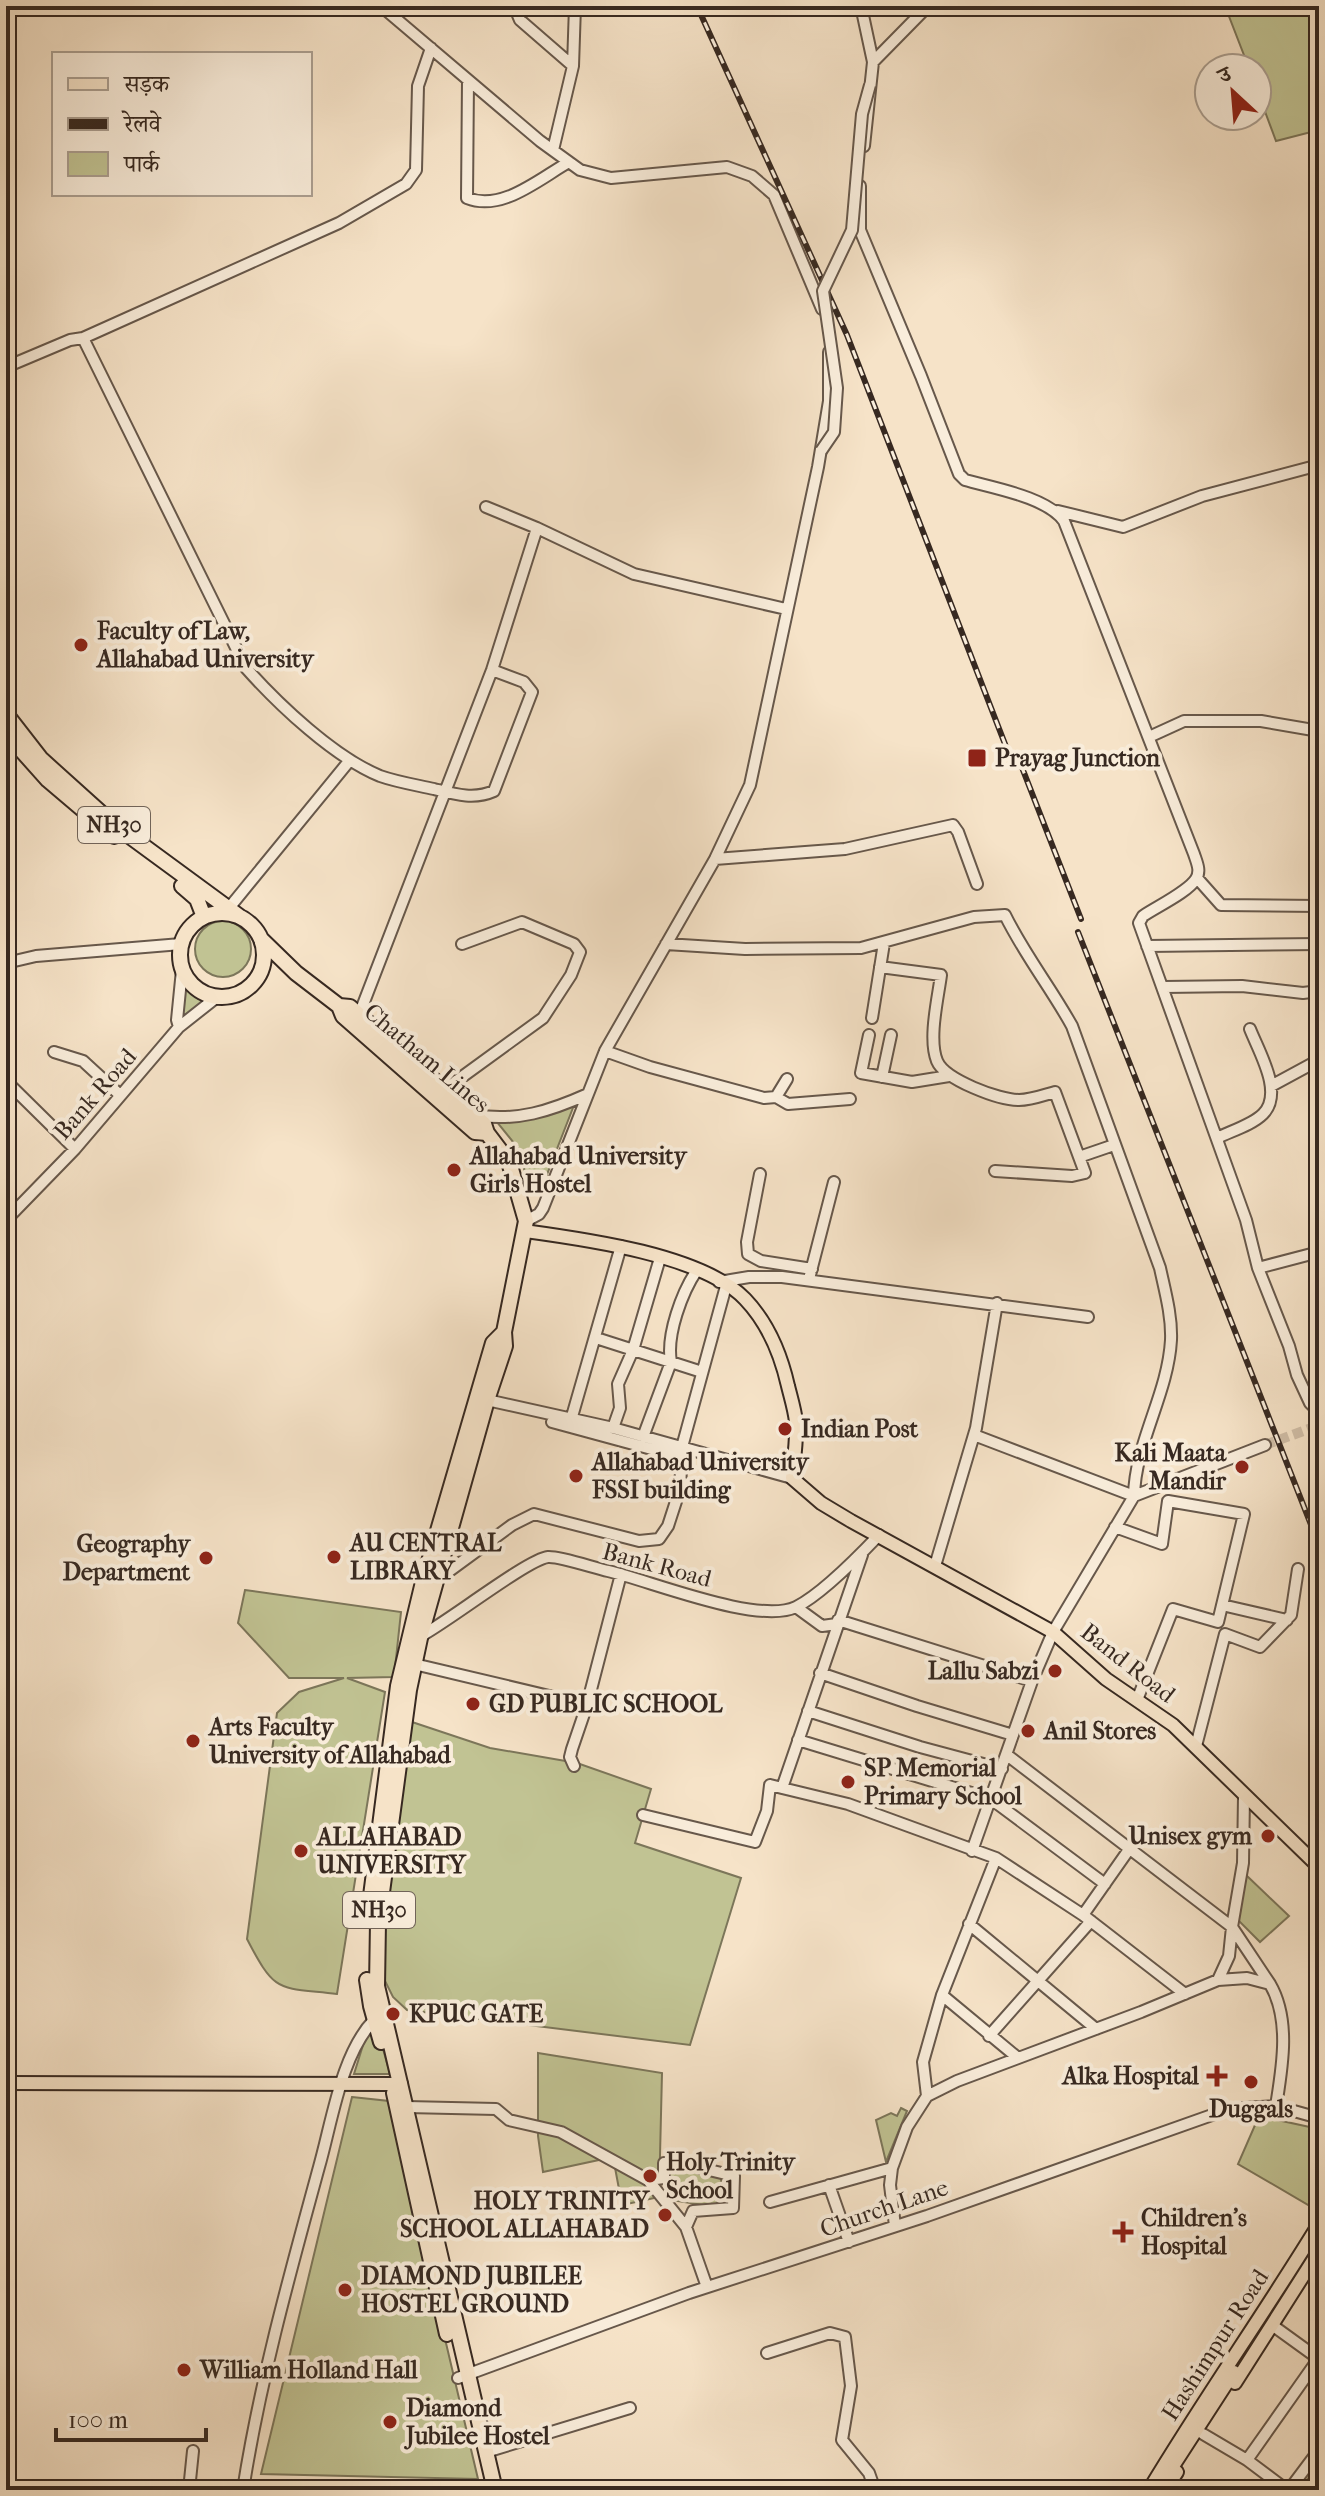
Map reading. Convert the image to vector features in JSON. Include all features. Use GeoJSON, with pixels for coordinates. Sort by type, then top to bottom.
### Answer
{"type":"FeatureCollection","features":[{"type":"Feature","properties":{"kind":"highway","name":"Chatham Lines"},"geometry":{"type":"LineString","coordinates":[[6,714],[41,759],[112,823],[256,930],[261,939],[296,973],[339,1006],[343,1016],[475,1132],[487,1133],[484,1124],[350,1007],[339,1006]]}},
{"type":"Feature","properties":{"kind":"highway","name":"NH30"},"geometry":{"type":"LineString","coordinates":[[6,733],[48,780],[98,824],[191,892],[204,917]]}},
{"type":"Feature","properties":{"kind":"highway"},"geometry":{"type":"LineString","coordinates":[[234,913],[204,917],[186,933],[181,944],[182,970],[196,988],[217,997],[232,996],[245,990],[256,980],[262,968],[264,953],[261,939]]}},
{"type":"Feature","properties":{"kind":"highway","name":"NH30"},"geometry":{"type":"LineString","coordinates":[[487,1133],[509,1162],[525,1226],[504,1332],[505,1346],[437,1580],[415,1637],[414,1664],[381,1891],[376,1955],[377,1986],[396,2084],[407,2107],[462,2377],[495,2490]]}},
{"type":"Feature","properties":{"kind":"highway"},"geometry":{"type":"LineString","coordinates":[[486,2490],[396,2084],[374,2020],[368,1983],[367,1936],[398,1686],[415,1637],[423,1582],[493,1343],[504,1332]]}},
{"type":"Feature","properties":{"kind":"main road"},"geometry":{"type":"LineString","coordinates":[[525,1226],[621,1246],[697,1270],[743,1297],[765,1325],[784,1366],[796,1422],[792,1478]]}},
{"type":"Feature","properties":{"kind":"main road","name":"Band Road"},"geometry":{"type":"LineString","coordinates":[[792,1478],[821,1503],[1053,1632],[1106,1679],[1173,1725],[1319,1867]]}},
{"type":"Feature","properties":{"kind":"main road"},"geometry":{"type":"LineString","coordinates":[[6,2083],[396,2084]]}},
{"type":"Feature","properties":{"kind":"main road"},"geometry":{"type":"LineString","coordinates":[[1157,2490],[1215,2403],[1319,2227]]}},
{"type":"Feature","properties":{"kind":"main road","name":"Hashimpur Road"},"geometry":{"type":"LineString","coordinates":[[1149,2490],[1188,2425],[1319,2227]]}},
{"type":"Feature","properties":{"kind":"main road"},"geometry":{"type":"LineString","coordinates":[[1165,2490],[1319,2251]]}},
{"type":"Feature","properties":{"kind":"street"},"geometry":{"type":"LineString","coordinates":[[381,6],[580,170],[611,178],[727,167],[752,176],[774,195],[820,300],[829,350],[829,401],[821,451],[750,785],[715,859],[605,1051],[543,1208],[525,1226]]}},
{"type":"Feature","properties":{"kind":"street"},"geometry":{"type":"LineString","coordinates":[[514,6],[520,20],[573,66]]}},
{"type":"Feature","properties":{"kind":"street"},"geometry":{"type":"LineString","coordinates":[[553,150],[573,66],[575,6]]}},
{"type":"Feature","properties":{"kind":"street"},"geometry":{"type":"LineString","coordinates":[[861,6],[873,62],[860,186],[860,230],[959,474],[965,480],[1021,496],[1058,511],[1123,527],[1202,496],[1319,465]]}},
{"type":"Feature","properties":{"kind":"street"},"geometry":{"type":"LineString","coordinates":[[873,62],[928,6]]}},
{"type":"Feature","properties":{"kind":"street"},"geometry":{"type":"LineString","coordinates":[[6,367],[70,340],[83,338],[339,223],[406,184],[416,170],[418,86],[431,48]]}},
{"type":"Feature","properties":{"kind":"street"},"geometry":{"type":"LineString","coordinates":[[468,80],[467,198],[477,202],[503,201],[569,162]]}},
{"type":"Feature","properties":{"kind":"street"},"geometry":{"type":"LineString","coordinates":[[821,451],[834,432],[837,388],[823,291],[852,230],[862,114],[870,85]]}},
{"type":"Feature","properties":{"kind":"street"},"geometry":{"type":"LineString","coordinates":[[83,338],[246,668],[271,695],[350,760],[381,776],[445,792],[478,797],[494,791],[532,692],[524,682],[492,670]]}},
{"type":"Feature","properties":{"kind":"street"},"geometry":{"type":"LineString","coordinates":[[486,507],[634,574],[786,609]]}},
{"type":"Feature","properties":{"kind":"street"},"geometry":{"type":"LineString","coordinates":[[1058,511],[1080,557],[1199,868],[1197,878],[1189,886],[1143,916],[1139,923],[1246,1220],[1258,1268],[1297,1375],[1310,1403],[1319,1412]]}},
{"type":"Feature","properties":{"kind":"street"},"geometry":{"type":"LineString","coordinates":[[359,1015],[492,670],[537,528]]}},
{"type":"Feature","properties":{"kind":"street"},"geometry":{"type":"LineString","coordinates":[[1149,737],[1184,721],[1261,721],[1319,731]]}},
{"type":"Feature","properties":{"kind":"street"},"geometry":{"type":"LineString","coordinates":[[234,913],[350,760]]}},
{"type":"Feature","properties":{"kind":"street"},"geometry":{"type":"LineString","coordinates":[[715,859],[845,849],[953,825],[977,884]]}},
{"type":"Feature","properties":{"kind":"street"},"geometry":{"type":"LineString","coordinates":[[1197,878],[1221,905],[1319,906]]}},
{"type":"Feature","properties":{"kind":"street"},"geometry":{"type":"LineString","coordinates":[[666,944],[745,949],[861,948],[974,917],[1005,915],[1072,1026],[1160,1268],[1168,1301],[1171,1341],[1151,1423],[1134,1472],[1134,1496],[1053,1632],[1032,1681],[972,1851]]}},
{"type":"Feature","properties":{"kind":"street"},"geometry":{"type":"LineString","coordinates":[[444,1090],[543,1018],[571,975],[580,952],[574,944],[522,922],[462,944]]}},
{"type":"Feature","properties":{"kind":"street"},"geometry":{"type":"LineString","coordinates":[[872,1018],[884,943]]}},
{"type":"Feature","properties":{"kind":"street"},"geometry":{"type":"LineString","coordinates":[[6,963],[36,956],[181,944]]}},
{"type":"Feature","properties":{"kind":"street"},"geometry":{"type":"LineString","coordinates":[[1147,946],[1319,944]]}},
{"type":"Feature","properties":{"kind":"street"},"geometry":{"type":"LineString","coordinates":[[880,967],[941,975],[934,1030],[937,1061],[949,1076],[1004,1098],[1022,1100],[1055,1092],[1085,1173],[1072,1176],[995,1171]]}},
{"type":"Feature","properties":{"kind":"street"},"geometry":{"type":"LineString","coordinates":[[179,1027],[182,970]]}},
{"type":"Feature","properties":{"kind":"street"},"geometry":{"type":"LineString","coordinates":[[1164,987],[1199,985],[1303,993],[1319,991]]}},
{"type":"Feature","properties":{"kind":"street","name":"Bank Road"},"geometry":{"type":"LineString","coordinates":[[9,1213],[75,1149],[179,1027],[217,997]]}},
{"type":"Feature","properties":{"kind":"street"},"geometry":{"type":"LineString","coordinates":[[1217,1138],[1262,1115],[1270,1104],[1271,1086],[1250,1029]]}},
{"type":"Feature","properties":{"kind":"street"},"geometry":{"type":"LineString","coordinates":[[869,1035],[861,1073],[912,1082],[949,1076]]}},
{"type":"Feature","properties":{"kind":"street"},"geometry":{"type":"LineString","coordinates":[[882,1077],[891,1035]]}},
{"type":"Feature","properties":{"kind":"street"},"geometry":{"type":"LineString","coordinates":[[605,1051],[734,1091],[764,1098],[776,1097],[788,1104],[850,1099]]}},
{"type":"Feature","properties":{"kind":"street"},"geometry":{"type":"LineString","coordinates":[[54,1052],[83,1061],[120,1095]]}},
{"type":"Feature","properties":{"kind":"street"},"geometry":{"type":"LineString","coordinates":[[1271,1086],[1319,1060]]}},
{"type":"Feature","properties":{"kind":"street"},"geometry":{"type":"LineString","coordinates":[[776,1097],[787,1079]]}},
{"type":"Feature","properties":{"kind":"street"},"geometry":{"type":"LineString","coordinates":[[6,1081],[75,1149]]}},
{"type":"Feature","properties":{"kind":"street"},"geometry":{"type":"LineString","coordinates":[[471,1114],[499,1119],[518,1118],[558,1107],[588,1094]]}},
{"type":"Feature","properties":{"kind":"street"},"geometry":{"type":"LineString","coordinates":[[1079,1157],[1114,1145]]}},
{"type":"Feature","properties":{"kind":"street"},"geometry":{"type":"LineString","coordinates":[[760,1174],[747,1242],[748,1254],[761,1261],[812,1269]]}},
{"type":"Feature","properties":{"kind":"street"},"geometry":{"type":"LineString","coordinates":[[808,1280],[834,1182]]}},
{"type":"Feature","properties":{"kind":"street"},"geometry":{"type":"LineString","coordinates":[[571,1420],[621,1246]]}},
{"type":"Feature","properties":{"kind":"street"},"geometry":{"type":"LineString","coordinates":[[1258,1268],[1319,1252]]}},
{"type":"Feature","properties":{"kind":"street"},"geometry":{"type":"LineString","coordinates":[[613,1428],[620,1408],[618,1384],[633,1350],[660,1258]]}},
{"type":"Feature","properties":{"kind":"street"},"geometry":{"type":"LineString","coordinates":[[643,1437],[671,1362],[669,1351],[678,1309],[687,1285],[697,1270]]}},
{"type":"Feature","properties":{"kind":"street"},"geometry":{"type":"LineString","coordinates":[[437,1580],[512,1525],[534,1514],[639,1541],[659,1539],[668,1526],[680,1489],[681,1452],[722,1284],[749,1277],[808,1280],[1088,1317]]}},
{"type":"Feature","properties":{"kind":"street"},"geometry":{"type":"LineString","coordinates":[[935,1566],[974,1435],[997,1303]]}},
{"type":"Feature","properties":{"kind":"street"},"geometry":{"type":"LineString","coordinates":[[596,1338],[702,1372]]}},
{"type":"Feature","properties":{"kind":"street"},"geometry":{"type":"LineString","coordinates":[[487,1400],[613,1428],[681,1452]]}},
{"type":"Feature","properties":{"kind":"street"},"geometry":{"type":"LineString","coordinates":[[516,1412],[792,1478]]}},
{"type":"Feature","properties":{"kind":"street"},"geometry":{"type":"LineString","coordinates":[[974,1435],[1134,1496],[1265,1445]]}},
{"type":"Feature","properties":{"kind":"street"},"geometry":{"type":"LineString","coordinates":[[1115,1527],[1162,1544],[1168,1501],[1244,1514],[1218,1622],[1173,1609],[1137,1700]]}},
{"type":"Feature","properties":{"kind":"street"},"geometry":{"type":"LineString","coordinates":[[879,1535],[862,1553],[796,1607],[822,1626],[837,1622],[1032,1681]]}},
{"type":"Feature","properties":{"kind":"street"},"geometry":{"type":"LineString","coordinates":[[782,1788],[862,1553]]}},
{"type":"Feature","properties":{"kind":"street","name":"Bank Road"},"geometry":{"type":"LineString","coordinates":[[415,1637],[548,1557],[621,1574],[734,1607],[767,1611],[796,1607]]}},
{"type":"Feature","properties":{"kind":"street"},"geometry":{"type":"LineString","coordinates":[[1196,1746],[1225,1634],[1260,1647],[1291,1615],[1298,1569]]}},
{"type":"Feature","properties":{"kind":"street"},"geometry":{"type":"LineString","coordinates":[[574,1766],[570,1757],[587,1705],[621,1574]]}},
{"type":"Feature","properties":{"kind":"street"},"geometry":{"type":"LineString","coordinates":[[1222,1605],[1287,1620]]}},
{"type":"Feature","properties":{"kind":"street"},"geometry":{"type":"LineString","coordinates":[[414,1664],[587,1705]]}},
{"type":"Feature","properties":{"kind":"street"},"geometry":{"type":"LineString","coordinates":[[820,1673],[1013,1735]]}},
{"type":"Feature","properties":{"kind":"street"},"geometry":{"type":"LineString","coordinates":[[808,1711],[920,1747],[1002,1769]]}},
{"type":"Feature","properties":{"kind":"street"},"geometry":{"type":"LineString","coordinates":[[798,1740],[991,1799],[1105,1884]]}},
{"type":"Feature","properties":{"kind":"street"},"geometry":{"type":"LineString","coordinates":[[1007,1755],[1232,1927],[1276,1994],[1282,2027],[1283,2063],[1276,2106]]}},
{"type":"Feature","properties":{"kind":"street"},"geometry":{"type":"LineString","coordinates":[[643,1815],[755,1842],[767,1811],[770,1785],[848,1804],[909,1833],[996,1858],[1087,1918],[1185,1994]]}},
{"type":"Feature","properties":{"kind":"street"},"geometry":{"type":"LineString","coordinates":[[1218,1980],[1229,1956],[1243,1863],[1244,1796]]}},
{"type":"Feature","properties":{"kind":"street"},"geometry":{"type":"LineString","coordinates":[[989,2036],[1040,1980],[1087,1918],[1105,1884],[1130,1848]]}},
{"type":"Feature","properties":{"kind":"street"},"geometry":{"type":"LineString","coordinates":[[927,2096],[923,2062],[942,1995],[996,1858]]}},
{"type":"Feature","properties":{"kind":"street"},"geometry":{"type":"LineString","coordinates":[[969,1924],[1096,2029]]}},
{"type":"Feature","properties":{"kind":"street"},"geometry":{"type":"LineString","coordinates":[[895,2226],[890,2185],[892,2168],[907,2127],[927,2096],[957,2081],[1218,1980],[1247,1978],[1270,1984]]}},
{"type":"Feature","properties":{"kind":"street"},"geometry":{"type":"LineString","coordinates":[[942,1995],[1018,2058]]}},
{"type":"Feature","properties":{"kind":"street"},"geometry":{"type":"LineString","coordinates":[[243,2490],[290,2274],[342,2084],[358,2040],[374,2020]]}},
{"type":"Feature","properties":{"kind":"street","name":"Church Lane"},"geometry":{"type":"LineString","coordinates":[[462,2377],[707,2287],[849,2242],[1229,2109],[1276,2106],[1319,2118]]}},
{"type":"Feature","properties":{"kind":"street"},"geometry":{"type":"LineString","coordinates":[[407,2107],[496,2109],[509,2120],[561,2132],[648,2180],[686,2227],[707,2287]]}},
{"type":"Feature","properties":{"kind":"street"},"geometry":{"type":"LineString","coordinates":[[648,2180],[664,2178],[664,2163],[684,2164],[734,2176],[733,2208],[693,2211],[686,2227]]}},
{"type":"Feature","properties":{"kind":"street"},"geometry":{"type":"LineString","coordinates":[[770,2202],[892,2168]]}},
{"type":"Feature","properties":{"kind":"street"},"geometry":{"type":"LineString","coordinates":[[829,2185],[849,2242]]}},
{"type":"Feature","properties":{"kind":"street"},"geometry":{"type":"LineString","coordinates":[[1247,2460],[1319,2359],[1272,2325]]}},
{"type":"Feature","properties":{"kind":"street"},"geometry":{"type":"LineString","coordinates":[[767,2353],[830,2333],[845,2337],[851,2386],[842,2440],[869,2473],[875,2490]]}},
{"type":"Feature","properties":{"kind":"street"},"geometry":{"type":"LineString","coordinates":[[486,2452],[630,2408]]}},
{"type":"Feature","properties":{"kind":"street"},"geometry":{"type":"LineString","coordinates":[[1203,2434],[1247,2460],[1288,2490],[1319,2450]]}},
{"type":"Feature","properties":{"kind":"street"},"geometry":{"type":"LineString","coordinates":[[189,2490],[193,2451]]}},
{"type":"Feature","properties":{"kind":"green space"},"geometry":{"type":"Polygon","coordinates":[[[1225,6],[1319,6],[1319,130],[1276,141],[1273,132],[1273,52],[1243,52],[1225,6]]]}},
{"type":"Feature","properties":{"kind":"green space"},"geometry":{"type":"Polygon","coordinates":[[[223,921],[243,929],[251,949],[243,969],[223,977],[203,969],[195,949],[203,929],[223,921]]]}},
{"type":"Feature","properties":{"kind":"green space"},"geometry":{"type":"Polygon","coordinates":[[[186,982],[205,997],[185,1022],[180,1020],[186,982]]]}},
{"type":"Feature","properties":{"kind":"green space"},"geometry":{"type":"Polygon","coordinates":[[[578,1095],[544,1182],[527,1179],[518,1148],[492,1116],[557,1104],[578,1095]]]}},
{"type":"Feature","properties":{"kind":"green space"},"geometry":{"type":"Polygon","coordinates":[[[245,1590],[401,1612],[394,1677],[347,1678],[385,1692],[337,1994],[281,1985],[265,1970],[247,1939],[277,1713],[299,1692],[344,1678],[289,1678],[238,1623],[245,1590]]]}},
{"type":"Feature","properties":{"kind":"green space"},"geometry":{"type":"Polygon","coordinates":[[[409,1721],[490,1748],[577,1763],[651,1789],[635,1843],[741,1878],[690,2045],[407,2010],[393,1997],[380,1971],[384,1873],[409,1721]]]}},
{"type":"Feature","properties":{"kind":"green space"},"geometry":{"type":"Polygon","coordinates":[[[1245,1874],[1289,1916],[1260,1942],[1238,1920],[1245,1874]]]}},
{"type":"Feature","properties":{"kind":"green space"},"geometry":{"type":"Polygon","coordinates":[[[373,2013],[390,2074],[354,2074],[373,2013]]]}},
{"type":"Feature","properties":{"kind":"green space"},"geometry":{"type":"Polygon","coordinates":[[[538,2053],[662,2073],[659,2197],[622,2205],[613,2157],[543,2172],[538,2136],[538,2053]]]}},
{"type":"Feature","properties":{"kind":"green space"},"geometry":{"type":"Polygon","coordinates":[[[352,2097],[389,2101],[478,2479],[261,2474],[352,2097]]]}},
{"type":"Feature","properties":{"kind":"green space"},"geometry":{"type":"Polygon","coordinates":[[[901,2108],[907,2111],[886,2162],[876,2120],[891,2113],[897,2116],[901,2108]]]}},
{"type":"Feature","properties":{"kind":"green space"},"geometry":{"type":"Polygon","coordinates":[[[1259,2116],[1319,2129],[1319,2189],[1310,2206],[1238,2164],[1259,2116]]]}},
{"type":"Feature","properties":{"kind":"green space"},"geometry":{"type":"Polygon","coordinates":[[[670,2166],[722,2176],[716,2207],[665,2199],[670,2166]]]}},
{"type":"Feature","properties":{"kind":"green space"},"geometry":{"type":"Polygon","coordinates":[[[1319,2463],[1319,2490],[1302,2490],[1301,2488],[1319,2463]]]}},
{"type":"Feature","properties":{"kind":"tunnel"},"geometry":{"type":"LineString","coordinates":[[1265,1445],[1317,1426]]}},
{"type":"Feature","properties":{"kind":"railway"},"geometry":{"type":"LineString","coordinates":[[697,6],[847,335],[1010,757]]}},
{"type":"Feature","properties":{"kind":"railway"},"geometry":{"type":"LineString","coordinates":[[1021,765],[1081,919]]}},
{"type":"Feature","properties":{"kind":"railway"},"geometry":{"type":"LineString","coordinates":[[1078,932],[1319,1545]]}},
{"type":"Feature","properties":{"kind":"place","name":"Faculty of Law, Allahabad University"},"geometry":{"type":"Point","coordinates":[81,645]}},
{"type":"Feature","properties":{"kind":"place","name":"Prayag Junction"},"geometry":{"type":"Point","coordinates":[977,758]}},
{"type":"Feature","properties":{"kind":"place","name":"Allahabad University Girls Hostel"},"geometry":{"type":"Point","coordinates":[454,1170]}},
{"type":"Feature","properties":{"kind":"place","name":"Indian Post"},"geometry":{"type":"Point","coordinates":[785,1429]}},
{"type":"Feature","properties":{"kind":"place","name":"Kali Maata Mandir"},"geometry":{"type":"Point","coordinates":[1242,1467]}},
{"type":"Feature","properties":{"kind":"place","name":"Allahabad University FSSI building"},"geometry":{"type":"Point","coordinates":[576,1476]}},
{"type":"Feature","properties":{"kind":"place","name":"AU CENTRAL LIBRARY"},"geometry":{"type":"Point","coordinates":[334,1557]}},
{"type":"Feature","properties":{"kind":"place","name":"Geography Department"},"geometry":{"type":"Point","coordinates":[206,1558]}},
{"type":"Feature","properties":{"kind":"place","name":"Lallu Sabzi"},"geometry":{"type":"Point","coordinates":[1055,1671]}},
{"type":"Feature","properties":{"kind":"place","name":"GD PUBLIC SCHOOL"},"geometry":{"type":"Point","coordinates":[473,1704]}},
{"type":"Feature","properties":{"kind":"place","name":"Anil Stores"},"geometry":{"type":"Point","coordinates":[1028,1731]}},
{"type":"Feature","properties":{"kind":"place","name":"Arts Faculty University of Allahabad"},"geometry":{"type":"Point","coordinates":[193,1741]}},
{"type":"Feature","properties":{"kind":"place","name":"SP Memorial Primary School"},"geometry":{"type":"Point","coordinates":[848,1782]}},
{"type":"Feature","properties":{"kind":"place","name":"Unisex gym"},"geometry":{"type":"Point","coordinates":[1268,1836]}},
{"type":"Feature","properties":{"kind":"place","name":"ALLAHABAD UNIVERSITY"},"geometry":{"type":"Point","coordinates":[301,1851]}},
{"type":"Feature","properties":{"kind":"place","name":"KPUC GATE"},"geometry":{"type":"Point","coordinates":[393,2014]}},
{"type":"Feature","properties":{"kind":"place","name":"Alka Hospital"},"geometry":{"type":"Point","coordinates":[1217,2076]}},
{"type":"Feature","properties":{"kind":"place","name":"Duggals"},"geometry":{"type":"Point","coordinates":[1251,2082]}},
{"type":"Feature","properties":{"kind":"place","name":"Holy Trinity School"},"geometry":{"type":"Point","coordinates":[650,2176]}},
{"type":"Feature","properties":{"kind":"place","name":"HOLY TRINITY SCHOOL ALLAHABAD"},"geometry":{"type":"Point","coordinates":[665,2215]}},
{"type":"Feature","properties":{"kind":"place","name":"Children's Hospital"},"geometry":{"type":"Point","coordinates":[1123,2232]}},
{"type":"Feature","properties":{"kind":"place","name":"DIAMOND JUBILEE HOSTEL GROUND"},"geometry":{"type":"Point","coordinates":[345,2290]}},
{"type":"Feature","properties":{"kind":"place","name":"William Holland Hall"},"geometry":{"type":"Point","coordinates":[184,2370]}},
{"type":"Feature","properties":{"kind":"place","name":"Diamond Jubilee Hostel"},"geometry":{"type":"Point","coordinates":[390,2422]}}]}
